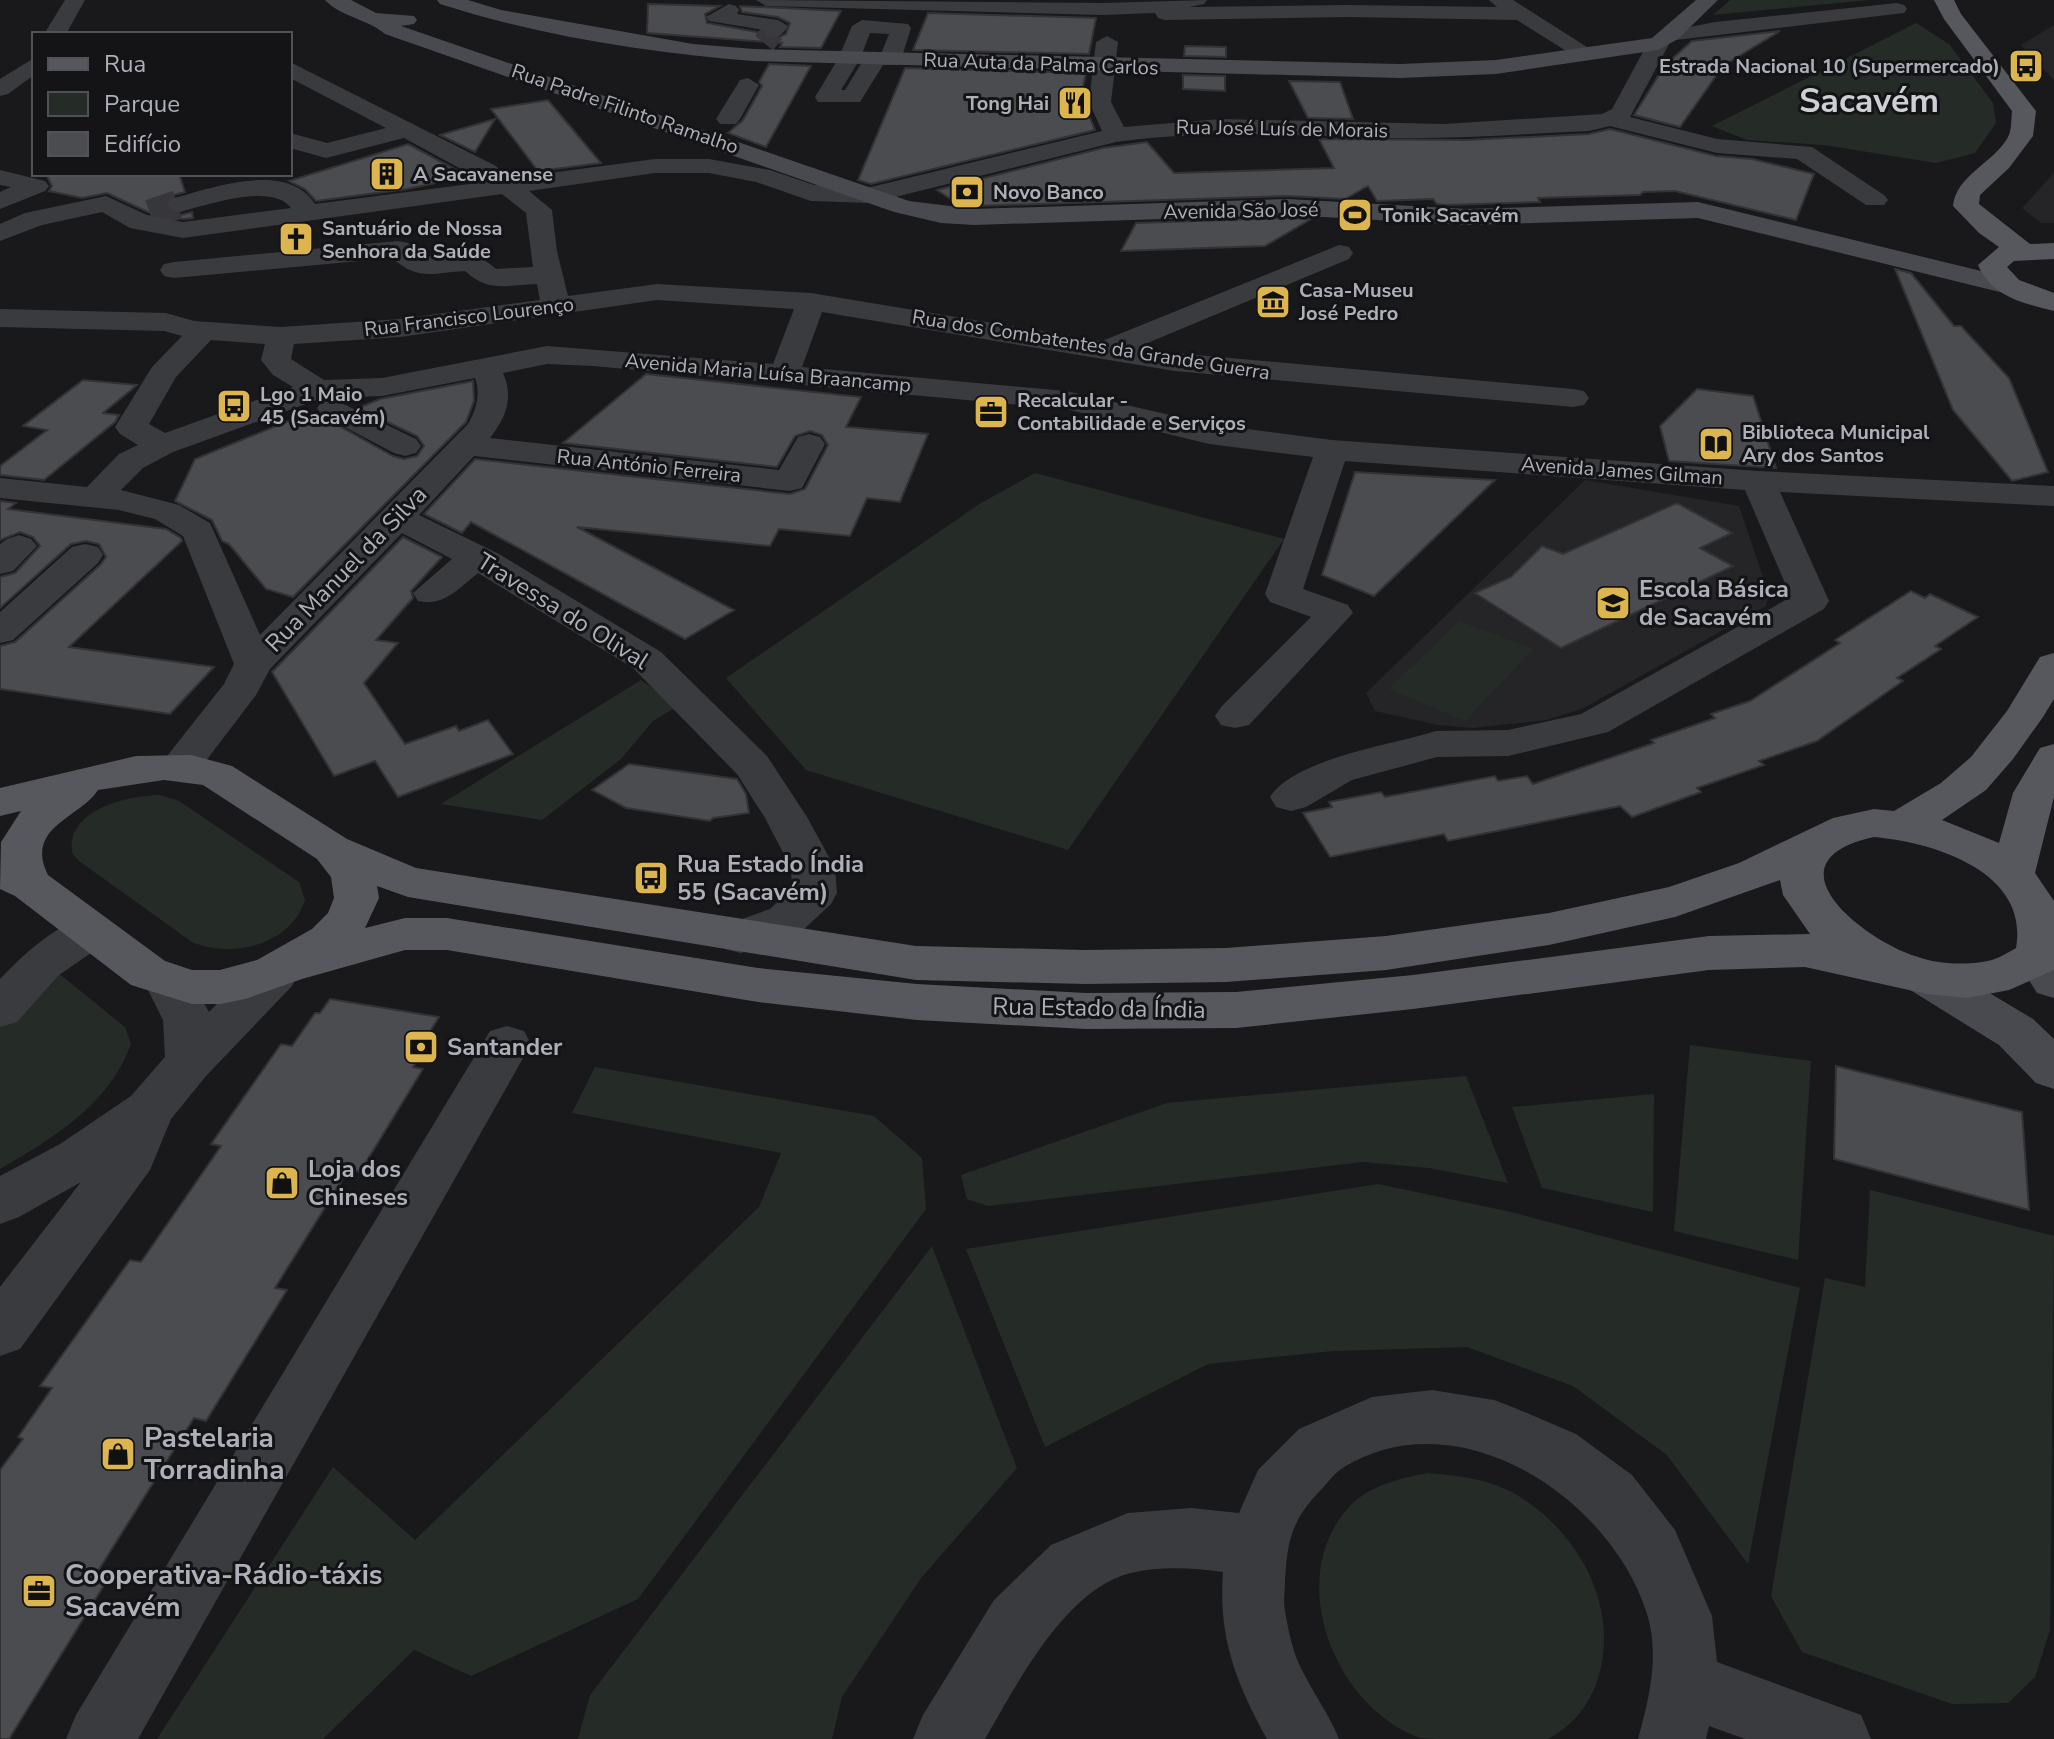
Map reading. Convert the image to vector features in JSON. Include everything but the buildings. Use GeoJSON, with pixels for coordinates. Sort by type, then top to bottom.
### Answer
{"type":"FeatureCollection","features":[{"type":"Feature","properties":{"kind":"main road"},"geometry":{"type":"LineString","coordinates":[[1944,0],[1951,15],[2024,111],[2021,136],[2000,163],[1967,193],[1966,206],[2021,250]]}},
{"type":"Feature","properties":{"kind":"main road"},"geometry":{"type":"LineString","coordinates":[[2054,251],[2021,250],[2007,253],[1992,265],[1995,275],[2008,286],[2045,300],[2054,325]]}},
{"type":"Feature","properties":{"kind":"main road"},"geometry":{"type":"LineString","coordinates":[[1902,825],[1956,793],[1996,752],[2041,689],[2054,665]]}},
{"type":"Feature","properties":{"kind":"main road"},"geometry":{"type":"LineString","coordinates":[[2013,873],[2034,793],[2054,757]]}},
{"type":"Feature","properties":{"kind":"main road","name":"Rua Estado da Índia"},"geometry":{"type":"LineString","coordinates":[[0,802],[151,766],[181,765],[217,775],[332,849],[346,861],[354,875],[355,901],[341,929],[323,946],[288,968]]}},
{"type":"Feature","properties":{"kind":"main road","name":"Rua Estado da Índia"},"geometry":{"type":"LineString","coordinates":[[98,779],[52,805],[35,821],[24,839],[19,856],[21,872],[15,878],[148,973],[168,982],[218,987],[405,934],[447,934],[758,985],[917,1002],[1086,1011],[1236,1010],[1413,992],[1709,953],[1805,950],[1912,972]]}},
{"type":"Feature","properties":{"kind":"main road"},"geometry":{"type":"LineString","coordinates":[[1813,846],[1803,864],[1803,886],[1814,909],[1835,932],[1865,953],[1912,972],[1958,980],[2046,970],[2041,910],[2013,873],[1962,841],[1902,825]]}},
{"type":"Feature","properties":{"kind":"main road","name":"Rua Estado da Índia"},"geometry":{"type":"LineString","coordinates":[[332,849],[408,882],[916,963],[1070,967],[1226,965],[1386,953],[1549,929],[1675,901],[1755,874],[1813,846],[1828,834],[1849,826],[1902,825]]}},
{"type":"Feature","properties":{"kind":"street"},"geometry":{"type":"LineString","coordinates":[[56,32],[75,0]]}},
{"type":"Feature","properties":{"kind":"street"},"geometry":{"type":"LineString","coordinates":[[74,32],[93,0]]}},
{"type":"Feature","properties":{"kind":"street","name":"Rua Padre Filinto Ramalho"},"geometry":{"type":"LineString","coordinates":[[335,0],[367,17],[381,20],[392,30],[871,195]]}},
{"type":"Feature","properties":{"kind":"street"},"geometry":{"type":"LineString","coordinates":[[766,0],[1159,7],[1197,0]]}},
{"type":"Feature","properties":{"kind":"street"},"geometry":{"type":"LineString","coordinates":[[1499,0],[1587,54]]}},
{"type":"Feature","properties":{"kind":"street"},"geometry":{"type":"LineString","coordinates":[[1610,119],[1621,113],[1665,40],[1708,0]]}},
{"type":"Feature","properties":{"kind":"street"},"geometry":{"type":"LineString","coordinates":[[430,16],[448,8],[448,1]]}},
{"type":"Feature","properties":{"kind":"street","name":"Rua Auta da Palma Carlos"},"geometry":{"type":"LineString","coordinates":[[448,1],[498,16],[693,50],[760,58],[1400,71],[1496,67],[1665,40]]}},
{"type":"Feature","properties":{"kind":"street"},"geometry":{"type":"LineString","coordinates":[[1109,6],[1210,15],[1348,11],[1524,14]]}},
{"type":"Feature","properties":{"kind":"street"},"geometry":{"type":"LineString","coordinates":[[1665,40],[1715,28],[1897,9]]}},
{"type":"Feature","properties":{"kind":"street"},"geometry":{"type":"LineString","coordinates":[[728,119],[778,26],[716,17],[729,10]]}},
{"type":"Feature","properties":{"kind":"street"},"geometry":{"type":"LineString","coordinates":[[1406,27],[1524,14]]}},
{"type":"Feature","properties":{"kind":"street","name":"Rua Auta da Palma Carlos"},"geometry":{"type":"LineString","coordinates":[[381,20],[498,16]]}},
{"type":"Feature","properties":{"kind":"street"},"geometry":{"type":"LineString","coordinates":[[862,26],[901,28],[883,60],[852,97],[826,97],[849,59],[862,26]]}},
{"type":"Feature","properties":{"kind":"street"},"geometry":{"type":"LineString","coordinates":[[1107,42],[1100,102],[1116,135]]}},
{"type":"Feature","properties":{"kind":"street"},"geometry":{"type":"LineString","coordinates":[[292,68],[485,170],[539,210],[549,275],[547,308],[550,345],[547,355]]}},
{"type":"Feature","properties":{"kind":"street"},"geometry":{"type":"LineString","coordinates":[[0,102],[22,84]]}},
{"type":"Feature","properties":{"kind":"street"},"geometry":{"type":"LineString","coordinates":[[1610,119],[1717,146],[1803,152],[1875,200]]}},
{"type":"Feature","properties":{"kind":"street","name":"Rua José Luís de Morais"},"geometry":{"type":"LineString","coordinates":[[106,204],[142,216],[165,229],[182,217],[307,215],[502,184],[655,166],[709,166],[761,175],[811,193],[871,195],[1116,135],[1158,128],[1227,125],[1395,131],[1470,130],[1589,124],[1610,119]]}},
{"type":"Feature","properties":{"kind":"street"},"geometry":{"type":"LineString","coordinates":[[292,141],[326,151],[405,130]]}},
{"type":"Feature","properties":{"kind":"street"},"geometry":{"type":"LineString","coordinates":[[0,177],[36,186],[0,201]]}},
{"type":"Feature","properties":{"kind":"street"},"geometry":{"type":"LineString","coordinates":[[0,233],[34,219],[106,204],[127,185]]}},
{"type":"Feature","properties":{"kind":"street","name":"Avenida São José"},"geometry":{"type":"LineString","coordinates":[[871,195],[916,210],[974,217],[1287,207],[1466,217],[1698,210],[1896,256],[2008,286]]}},
{"type":"Feature","properties":{"kind":"street"},"geometry":{"type":"LineString","coordinates":[[166,322],[163,318],[182,217]]}},
{"type":"Feature","properties":{"kind":"street"},"geometry":{"type":"LineString","coordinates":[[174,270],[398,249],[417,266],[472,262],[489,278],[549,275]]}},
{"type":"Feature","properties":{"kind":"street"},"geometry":{"type":"LineString","coordinates":[[1105,350],[1148,335],[1339,253]]}},
{"type":"Feature","properties":{"kind":"street","name":"Rua dos Combatentes da Grande Guerra"},"geometry":{"type":"LineString","coordinates":[[657,292],[811,302],[1175,362],[1573,398]]}},
{"type":"Feature","properties":{"kind":"street","name":"Rua Francisco Lourenço"},"geometry":{"type":"LineString","coordinates":[[0,318],[166,322],[203,331],[281,336],[400,328],[657,292]]}},
{"type":"Feature","properties":{"kind":"street"},"geometry":{"type":"LineString","coordinates":[[784,375],[811,302]]}},
{"type":"Feature","properties":{"kind":"street"},"geometry":{"type":"LineString","coordinates":[[400,328],[403,383]]}},
{"type":"Feature","properties":{"kind":"street"},"geometry":{"type":"LineString","coordinates":[[162,445],[131,427],[163,373],[203,331]]}},
{"type":"Feature","properties":{"kind":"street"},"geometry":{"type":"LineString","coordinates":[[281,336],[276,360],[322,400],[408,448],[456,456]]}},
{"type":"Feature","properties":{"kind":"street","name":"Avenida Maria Luísa Braancamp"},"geometry":{"type":"LineString","coordinates":[[322,400],[547,355],[1066,400],[1209,434],[1291,446]]}},
{"type":"Feature","properties":{"kind":"street"},"geometry":{"type":"LineString","coordinates":[[1089,406],[1175,362]]}},
{"type":"Feature","properties":{"kind":"street","name":"Rua Manuel da Silva"},"geometry":{"type":"LineString","coordinates":[[181,765],[242,687],[253,664],[398,518],[481,429],[492,410],[493,385],[486,369]]}},
{"type":"Feature","properties":{"kind":"street"},"geometry":{"type":"LineString","coordinates":[[95,498],[131,461],[162,445],[322,400]]}},
{"type":"Feature","properties":{"kind":"street","name":"Rua António Ferreira"},"geometry":{"type":"LineString","coordinates":[[456,456],[790,481],[809,444]]}},
{"type":"Feature","properties":{"kind":"street","name":"Avenida James Gilman"},"geometry":{"type":"LineString","coordinates":[[1291,446],[1758,481],[2054,496]]}},
{"type":"Feature","properties":{"kind":"street"},"geometry":{"type":"LineString","coordinates":[[1235,716],[1335,613],[1283,594],[1332,450]]}},
{"type":"Feature","properties":{"kind":"street"},"geometry":{"type":"LineString","coordinates":[[1291,797],[1337,771],[1436,744],[1508,743],[1594,723],[1811,601],[1758,481]]}},
{"type":"Feature","properties":{"kind":"street"},"geometry":{"type":"LineString","coordinates":[[0,488],[95,498],[167,512],[198,530],[253,664]]}},
{"type":"Feature","properties":{"kind":"street","name":"Avenida James Gilman"},"geometry":{"type":"LineString","coordinates":[[2001,494],[2054,511]]}},
{"type":"Feature","properties":{"kind":"street","name":"Travessa do Olival"},"geometry":{"type":"LineString","coordinates":[[398,518],[476,557],[621,641],[647,660],[752,765],[786,817],[813,868],[815,893],[786,920],[741,937]]}},
{"type":"Feature","properties":{"kind":"street"},"geometry":{"type":"LineString","coordinates":[[0,632],[85,555]]}},
{"type":"Feature","properties":{"kind":"street"},"geometry":{"type":"LineString","coordinates":[[431,593],[476,557]]}},
{"type":"Feature","properties":{"kind":"street"},"geometry":{"type":"LineString","coordinates":[[0,1009],[43,963],[91,931]]}},
{"type":"Feature","properties":{"kind":"street"},"geometry":{"type":"LineString","coordinates":[[0,1202],[78,1159],[149,1110],[189,1063],[288,968]]}},
{"type":"Feature","properties":{"kind":"street"},"geometry":{"type":"LineString","coordinates":[[1912,972],[2016,1032],[2054,1070]]}},
{"type":"Feature","properties":{"kind":"street"},"geometry":{"type":"LineString","coordinates":[[168,982],[178,994],[189,1021],[192,1046],[189,1063]]}},
{"type":"Feature","properties":{"kind":"street"},"geometry":{"type":"LineString","coordinates":[[100,1739],[507,1044]]}},
{"type":"Feature","properties":{"kind":"street"},"geometry":{"type":"LineString","coordinates":[[0,1331],[132,1155],[149,1110]]}},
{"type":"Feature","properties":{"kind":"street"},"geometry":{"type":"LineString","coordinates":[[1305,1739],[1268,1675],[1252,1608],[1256,1545],[1280,1490],[1320,1449],[1372,1424],[1432,1417],[1494,1427],[1555,1454],[1610,1496],[1653,1552],[1680,1616],[1679,1712],[1837,1739]]}},
{"type":"Feature","properties":{"kind":"street"},"geometry":{"type":"LineString","coordinates":[[947,1739],[1017,1623],[1073,1567],[1128,1543],[1191,1538],[1256,1545]]}},
{"type":"Feature","properties":{"kind":"shaded area"},"geometry":{"type":"Polygon","coordinates":[[[2054,25],[2054,80],[2021,45],[2054,25]]]}},
{"type":"Feature","properties":{"kind":"shaded area"},"geometry":{"type":"Polygon","coordinates":[[[2054,173],[2054,223],[2041,223],[2022,208],[2054,173]]]}},
{"type":"Feature","properties":{"kind":"shaded area","name":"Escola Básica de Sacavém"},"geometry":{"type":"Polygon","coordinates":[[[1585,480],[1739,506],[1769,595],[1766,606],[1582,709],[1546,720],[1472,728],[1438,725],[1375,711],[1366,693],[1585,480]]]}},
{"type":"Feature","properties":{"kind":"green space"},"geometry":{"type":"Polygon","coordinates":[[[1730,0],[1869,0],[1713,15],[1730,0]]]}},
{"type":"Feature","properties":{"kind":"green space"},"geometry":{"type":"Polygon","coordinates":[[[1916,23],[1949,44],[1993,103],[1996,123],[1975,153],[1936,163],[1824,145],[1747,140],[1712,126],[1916,23]]]}},
{"type":"Feature","properties":{"kind":"green space"},"geometry":{"type":"Polygon","coordinates":[[[1035,473],[1284,539],[1068,850],[806,770],[726,678],[981,503],[1035,473]]]}},
{"type":"Feature","properties":{"kind":"green space"},"geometry":{"type":"Polygon","coordinates":[[[1459,621],[1533,649],[1465,721],[1389,689],[1459,621]]]}},
{"type":"Feature","properties":{"kind":"green space"},"geometry":{"type":"Polygon","coordinates":[[[641,680],[678,706],[653,721],[621,759],[542,820],[441,804],[641,680]]]}},
{"type":"Feature","properties":{"kind":"green space"},"geometry":{"type":"Polygon","coordinates":[[[160,795],[179,801],[299,882],[305,900],[287,928],[274,938],[242,948],[208,947],[192,942],[72,853],[73,838],[79,826],[101,808],[131,798],[160,795]]]}},
{"type":"Feature","properties":{"kind":"green space"},"geometry":{"type":"Polygon","coordinates":[[[57,972],[125,1027],[131,1044],[109,1085],[94,1102],[59,1132],[0,1169],[0,1022],[57,972]]]}},
{"type":"Feature","properties":{"kind":"green space"},"geometry":{"type":"Polygon","coordinates":[[[1690,1045],[1811,1061],[1798,1260],[1674,1231],[1690,1045]]]}},
{"type":"Feature","properties":{"kind":"green space"},"geometry":{"type":"Polygon","coordinates":[[[595,1067],[874,1116],[922,1158],[926,1209],[638,1599],[471,1676],[414,1650],[323,1739],[157,1739],[333,1467],[415,1540],[759,1207],[781,1153],[572,1113],[595,1067]]]}},
{"type":"Feature","properties":{"kind":"green space"},"geometry":{"type":"Polygon","coordinates":[[[1466,1076],[1508,1183],[1429,1168],[1363,1162],[988,1206],[967,1199],[961,1175],[1167,1103],[1466,1076]]]}},
{"type":"Feature","properties":{"kind":"green space"},"geometry":{"type":"Polygon","coordinates":[[[1654,1094],[1653,1212],[1542,1188],[1512,1107],[1654,1094]]]}},
{"type":"Feature","properties":{"kind":"green space"},"geometry":{"type":"Polygon","coordinates":[[[1378,1184],[1511,1212],[1800,1288],[1748,1564],[1667,1455],[1573,1386],[1467,1347],[1333,1351],[1208,1364],[1045,1447],[966,1249],[1378,1184]]]}},
{"type":"Feature","properties":{"kind":"green space"},"geometry":{"type":"Polygon","coordinates":[[[1870,1190],[2054,1236],[2050,1630],[2035,1677],[2008,1703],[1952,1704],[1802,1652],[1771,1596],[1825,1278],[1865,1287],[1870,1190]]]}},
{"type":"Feature","properties":{"kind":"green space"},"geometry":{"type":"Polygon","coordinates":[[[932,1246],[1017,1468],[921,1578],[842,1697],[832,1739],[578,1739],[590,1695],[932,1246]]]}},
{"type":"Feature","properties":{"kind":"green space"},"geometry":{"type":"Polygon","coordinates":[[[1427,1473],[1483,1481],[1515,1494],[1557,1527],[1588,1571],[1598,1596],[1603,1622],[1604,1648],[1599,1675],[1580,1712],[1566,1727],[1548,1739],[1420,1738],[1390,1722],[1363,1699],[1342,1670],[1328,1637],[1320,1602],[1321,1568],[1330,1535],[1350,1506],[1367,1493],[1427,1473]]]}},
{"type":"Feature","properties":{"kind":"tunnel"},"geometry":{"type":"LineString","coordinates":[[764,43],[773,32]]}},
{"type":"Feature","properties":{"kind":"tunnel"},"geometry":{"type":"LineString","coordinates":[[150,214],[180,204]]}},
{"type":"Feature","properties":{"kind":"place","name":"Estrada Nacional 10 (Supermercado)"},"geometry":{"type":"Point","coordinates":[2026,66]}},
{"type":"Feature","properties":{"kind":"place","name":"Tong Hai"},"geometry":{"type":"Point","coordinates":[1075,103]}},
{"type":"Feature","properties":{"kind":"place","name":"A Sacavanense"},"geometry":{"type":"Point","coordinates":[387,174]}},
{"type":"Feature","properties":{"kind":"place","name":"Novo Banco"},"geometry":{"type":"Point","coordinates":[967,192]}},
{"type":"Feature","properties":{"kind":"place","name":"Tonik Sacavém"},"geometry":{"type":"Point","coordinates":[1355,215]}},
{"type":"Feature","properties":{"kind":"place","name":"Santuário de Nossa Senhora da Saúde"},"geometry":{"type":"Point","coordinates":[296,239]}},
{"type":"Feature","properties":{"kind":"place","name":"Casa-Museu José Pedro"},"geometry":{"type":"Point","coordinates":[1273,302]}},
{"type":"Feature","properties":{"kind":"place","name":"Lgo 1 Maio 45 (Sacavém)"},"geometry":{"type":"Point","coordinates":[234,406]}},
{"type":"Feature","properties":{"kind":"place","name":"Recalcular - Contabilidade e Serviços"},"geometry":{"type":"Point","coordinates":[991,412]}},
{"type":"Feature","properties":{"kind":"place","name":"Biblioteca Municipal Ary dos Santos"},"geometry":{"type":"Point","coordinates":[1716,444]}},
{"type":"Feature","properties":{"kind":"place","name":"Escola Básica de Sacavém"},"geometry":{"type":"Point","coordinates":[1613,603]}},
{"type":"Feature","properties":{"kind":"place","name":"Rua Estado Índia 55 (Sacavém)"},"geometry":{"type":"Point","coordinates":[651,878]}},
{"type":"Feature","properties":{"kind":"place","name":"Santander"},"geometry":{"type":"Point","coordinates":[421,1047]}},
{"type":"Feature","properties":{"kind":"place","name":"Loja dos Chineses"},"geometry":{"type":"Point","coordinates":[282,1183]}},
{"type":"Feature","properties":{"kind":"place","name":"Pastelaria Torradinha"},"geometry":{"type":"Point","coordinates":[118,1454]}},
{"type":"Feature","properties":{"kind":"place","name":"Cooperativa-Rádio-táxis Sacavém"},"geometry":{"type":"Point","coordinates":[39,1591]}},
{"type":"Feature","properties":{"kind":"district","name":"Sacavém"},"geometry":{"type":"Point","coordinates":[1869,101]}}]}
